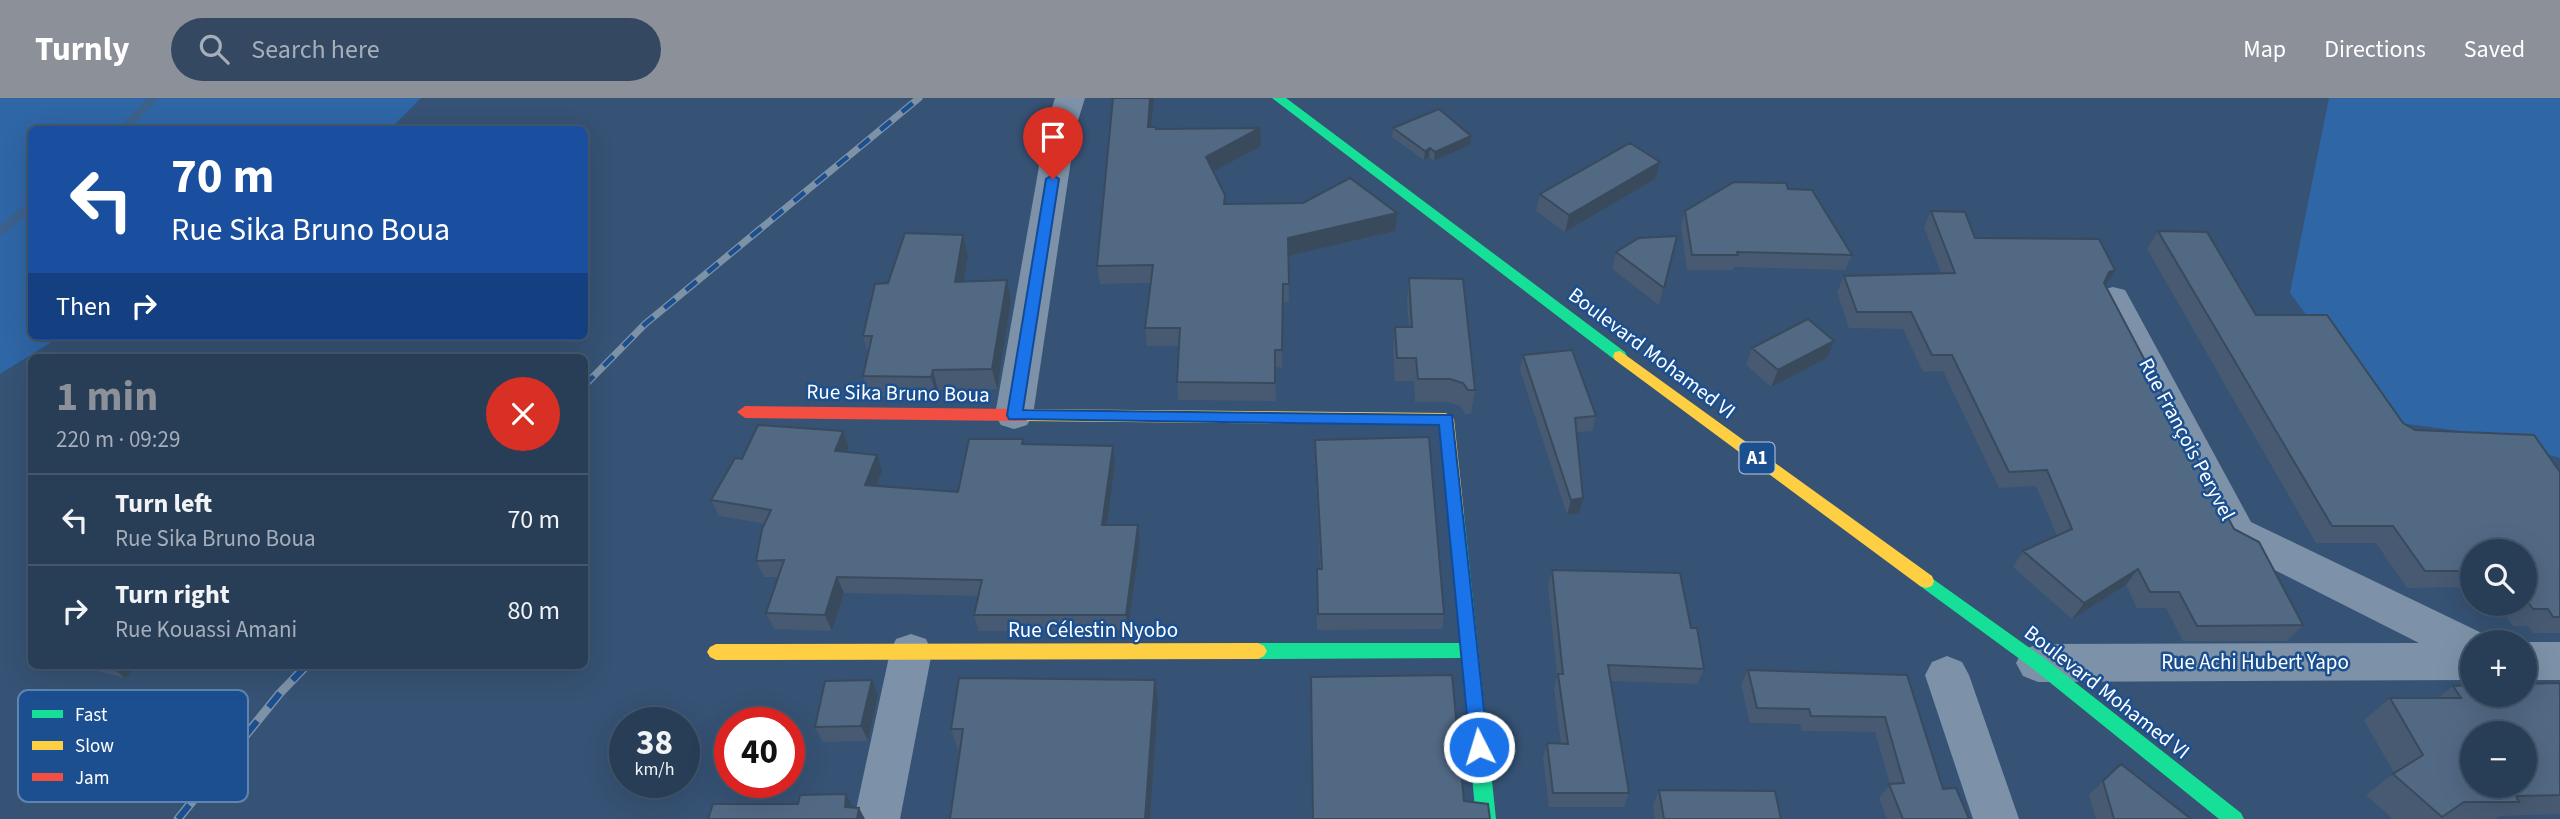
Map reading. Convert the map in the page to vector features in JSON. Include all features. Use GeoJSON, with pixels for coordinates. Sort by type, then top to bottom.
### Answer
{"type":"FeatureCollection","features":[{"type":"Feature","properties":{"kind":"street"},"geometry":{"type":"LineString","coordinates":[[1014,415],[1061,127],[1070,98]]}},
{"type":"Feature","properties":{"kind":"street","name":"Boulevard Mohamed VI"},"geometry":{"type":"LineString","coordinates":[[1278,98],[1727,437],[2038,663],[2234,819]]}},
{"type":"Feature","properties":{"kind":"street","name":"Rue François Peryvel"},"geometry":{"type":"LineString","coordinates":[[2113,299],[2237,533],[2460,643]]}},
{"type":"Feature","properties":{"kind":"street","name":"Rue Sika Bruno Boua"},"geometry":{"type":"LineString","coordinates":[[745,412],[1447,419],[1486,819]]}},
{"type":"Feature","properties":{"kind":"street","name":"Rue Célestin Nyobo"},"geometry":{"type":"LineString","coordinates":[[716,652],[1470,650]]}},
{"type":"Feature","properties":{"kind":"street"},"geometry":{"type":"LineString","coordinates":[[877,819],[911,652]]}},
{"type":"Feature","properties":{"kind":"street","name":"Rue Achi Hubert Yapo"},"geometry":{"type":"LineString","coordinates":[[2038,663],[2460,661]]}},
{"type":"Feature","properties":{"kind":"street"},"geometry":{"type":"LineString","coordinates":[[2537,661],[2560,661]]}},
{"type":"Feature","properties":{"kind":"street"},"geometry":{"type":"LineString","coordinates":[[1947,675],[1996,819]]}},
{"type":"Feature","properties":{"kind":"shaded area"},"geometry":{"type":"Polygon","coordinates":[[[0,98],[421,98],[393,126],[28,126],[28,340],[55,340],[28,354],[0,374],[0,98]]]}},
{"type":"Feature","properties":{"kind":"shaded area"},"geometry":{"type":"Polygon","coordinates":[[[2329,98],[2560,98],[2560,458],[2474,433],[2385,421],[2290,293],[2329,98]]]}},
{"type":"Feature","properties":{"kind":"building"},"geometry":{"type":"Polygon","coordinates":[[[1113,98],[1150,98],[1148,127],[1156,129],[1260,128],[1206,157],[1225,195],[1224,204],[1303,203],[1350,178],[1397,213],[1288,238],[1289,284],[1283,284],[1282,350],[1275,350],[1275,383],[1177,382],[1180,328],[1145,328],[1153,265],[1097,266],[1113,98]]]}},
{"type":"Feature","properties":{"kind":"building"},"geometry":{"type":"Polygon","coordinates":[[[1439,109],[1471,136],[1435,152],[1430,148],[1425,151],[1393,128],[1439,109]]]}},
{"type":"Feature","properties":{"kind":"building"},"geometry":{"type":"Polygon","coordinates":[[[1630,143],[1660,162],[1569,215],[1540,194],[1630,143]]]}},
{"type":"Feature","properties":{"kind":"building"},"geometry":{"type":"Polygon","coordinates":[[[1734,182],[1786,183],[1788,189],[1812,190],[1852,255],[1737,252],[1738,255],[1692,255],[1685,211],[1734,182]]]}},
{"type":"Feature","properties":{"kind":"building"},"geometry":{"type":"Polygon","coordinates":[[[1931,211],[1965,212],[1975,238],[2099,239],[2115,270],[2109,272],[2104,283],[2234,529],[2259,542],[2303,625],[2197,626],[2179,592],[2150,592],[2138,569],[2084,603],[2023,551],[2072,529],[2047,470],[2009,472],[1952,355],[1932,355],[1911,312],[1857,312],[1844,276],[1955,273],[1931,211]]]}},
{"type":"Feature","properties":{"kind":"building"},"geometry":{"type":"Polygon","coordinates":[[[2158,231],[2207,232],[2256,315],[2327,315],[2403,423],[2415,430],[2534,435],[2560,472],[2560,617],[2553,617],[2548,609],[2537,609],[2537,539],[2460,539],[2460,571],[2425,571],[2393,526],[2332,526],[2158,231]]]}},
{"type":"Feature","properties":{"kind":"building"},"geometry":{"type":"Polygon","coordinates":[[[905,233],[963,235],[955,282],[1007,280],[992,369],[933,370],[931,377],[863,376],[872,336],[863,336],[875,284],[888,283],[905,233]]]}},
{"type":"Feature","properties":{"kind":"building"},"geometry":{"type":"Polygon","coordinates":[[[1677,236],[1664,288],[1616,252],[1639,238],[1677,236]]]}},
{"type":"Feature","properties":{"kind":"building"},"geometry":{"type":"Polygon","coordinates":[[[1409,278],[1463,279],[1475,390],[1468,390],[1463,383],[1450,379],[1418,379],[1416,358],[1397,358],[1395,327],[1412,327],[1409,278]]]}},
{"type":"Feature","properties":{"kind":"building"},"geometry":{"type":"Polygon","coordinates":[[[1808,319],[1834,341],[1778,370],[1752,348],[1808,319]]]}},
{"type":"Feature","properties":{"kind":"building"},"geometry":{"type":"Polygon","coordinates":[[[1572,350],[1596,416],[1575,418],[1583,498],[1571,500],[1523,355],[1572,350]]]}},
{"type":"Feature","properties":{"kind":"building"},"geometry":{"type":"Polygon","coordinates":[[[758,425],[843,431],[835,451],[877,455],[865,485],[958,492],[969,439],[1023,439],[1022,444],[1113,446],[1102,525],[1138,525],[1126,615],[974,615],[982,580],[837,577],[825,615],[766,613],[784,560],[756,561],[762,529],[771,510],[711,500],[735,458],[742,459],[758,425]]]}},
{"type":"Feature","properties":{"kind":"building"},"geometry":{"type":"Polygon","coordinates":[[[1429,437],[1444,614],[1318,614],[1317,569],[1322,569],[1315,440],[1429,437]]]}},
{"type":"Feature","properties":{"kind":"building"},"geometry":{"type":"Polygon","coordinates":[[[1552,570],[1680,573],[1691,628],[1697,628],[1704,669],[1608,665],[1629,793],[1553,793],[1547,743],[1568,744],[1558,674],[1563,674],[1552,570]]]}},
{"type":"Feature","properties":{"kind":"building"},"geometry":{"type":"Polygon","coordinates":[[[1748,670],[1907,675],[1943,789],[1956,788],[1969,819],[1903,819],[1889,784],[1904,783],[1885,717],[1811,716],[1809,709],[1757,708],[1748,670]]]}},
{"type":"Feature","properties":{"kind":"building"},"geometry":{"type":"Polygon","coordinates":[[[1452,675],[1464,801],[1488,804],[1490,819],[1313,819],[1311,677],[1452,675]]]}},
{"type":"Feature","properties":{"kind":"building"},"geometry":{"type":"Polygon","coordinates":[[[959,678],[1155,680],[1145,819],[950,819],[963,729],[951,729],[959,678]]]}},
{"type":"Feature","properties":{"kind":"building"},"geometry":{"type":"Polygon","coordinates":[[[872,680],[861,726],[815,727],[825,681],[872,680]]]}},
{"type":"Feature","properties":{"kind":"building"},"geometry":{"type":"Polygon","coordinates":[[[2560,683],[2560,795],[2537,796],[2537,721],[2460,721],[2460,798],[2517,798],[2519,802],[2464,802],[2442,817],[2393,774],[2423,755],[2390,698],[2460,698],[2460,707],[2537,707],[2537,684],[2560,683]]]}},
{"type":"Feature","properties":{"kind":"building"},"geometry":{"type":"Polygon","coordinates":[[[2453,686],[2460,686],[2460,696],[2453,686]]]}},
{"type":"Feature","properties":{"kind":"building"},"geometry":{"type":"Polygon","coordinates":[[[2121,764],[2191,819],[2114,819],[2103,781],[2121,764]]]}},
{"type":"Feature","properties":{"kind":"building"},"geometry":{"type":"Polygon","coordinates":[[[1659,790],[1775,791],[1781,819],[1664,819],[1659,790]]]}},
{"type":"Feature","properties":{"kind":"building"},"geometry":{"type":"Polygon","coordinates":[[[846,794],[845,807],[859,808],[857,819],[708,819],[713,804],[798,804],[799,798],[805,798],[805,795],[846,794]]]}},
{"type":"Feature","properties":{"kind":"waterway"},"geometry":{"type":"LineString","coordinates":[[127,126],[154,98]]}},
{"type":"Feature","properties":{"kind":"waterway"},"geometry":{"type":"LineString","coordinates":[[0,231],[28,208]]}},
{"type":"Feature","properties":{"kind":"railway"},"geometry":{"type":"LineString","coordinates":[[588,382],[645,324],[919,98]]}},
{"type":"Feature","properties":{"kind":"railway"},"geometry":{"type":"LineString","coordinates":[[248,733],[303,669]]}},
{"type":"Feature","properties":{"kind":"railway"},"geometry":{"type":"LineString","coordinates":[[178,819],[192,802]]}},
{"type":"Feature","properties":{"kind":"traffic: fast"},"geometry":{"type":"LineString","coordinates":[[1278,98],[1620,356]]}},
{"type":"Feature","properties":{"kind":"traffic: fast"},"geometry":{"type":"LineString","coordinates":[[1456,514],[1486,819]]}},
{"type":"Feature","properties":{"kind":"traffic: fast"},"geometry":{"type":"LineString","coordinates":[[1926,581],[2038,663],[2234,819]]}},
{"type":"Feature","properties":{"kind":"traffic: fast"},"geometry":{"type":"LineString","coordinates":[[1258,651],[1470,650]]}},
{"type":"Feature","properties":{"kind":"traffic: slow"},"geometry":{"type":"LineString","coordinates":[[1620,356],[1926,581]]}},
{"type":"Feature","properties":{"kind":"traffic: slow"},"geometry":{"type":"LineString","coordinates":[[1026,415],[1446,419],[1456,514]]}},
{"type":"Feature","properties":{"kind":"traffic: slow"},"geometry":{"type":"LineString","coordinates":[[716,652],[1258,651]]}},
{"type":"Feature","properties":{"kind":"traffic: jam"},"geometry":{"type":"LineString","coordinates":[[745,412],[1026,415]]}},
{"type":"Feature","properties":{"kind":"route"},"geometry":{"type":"LineString","coordinates":[[1053,179],[1014,415],[1447,419],[1479,747]]}}]}
